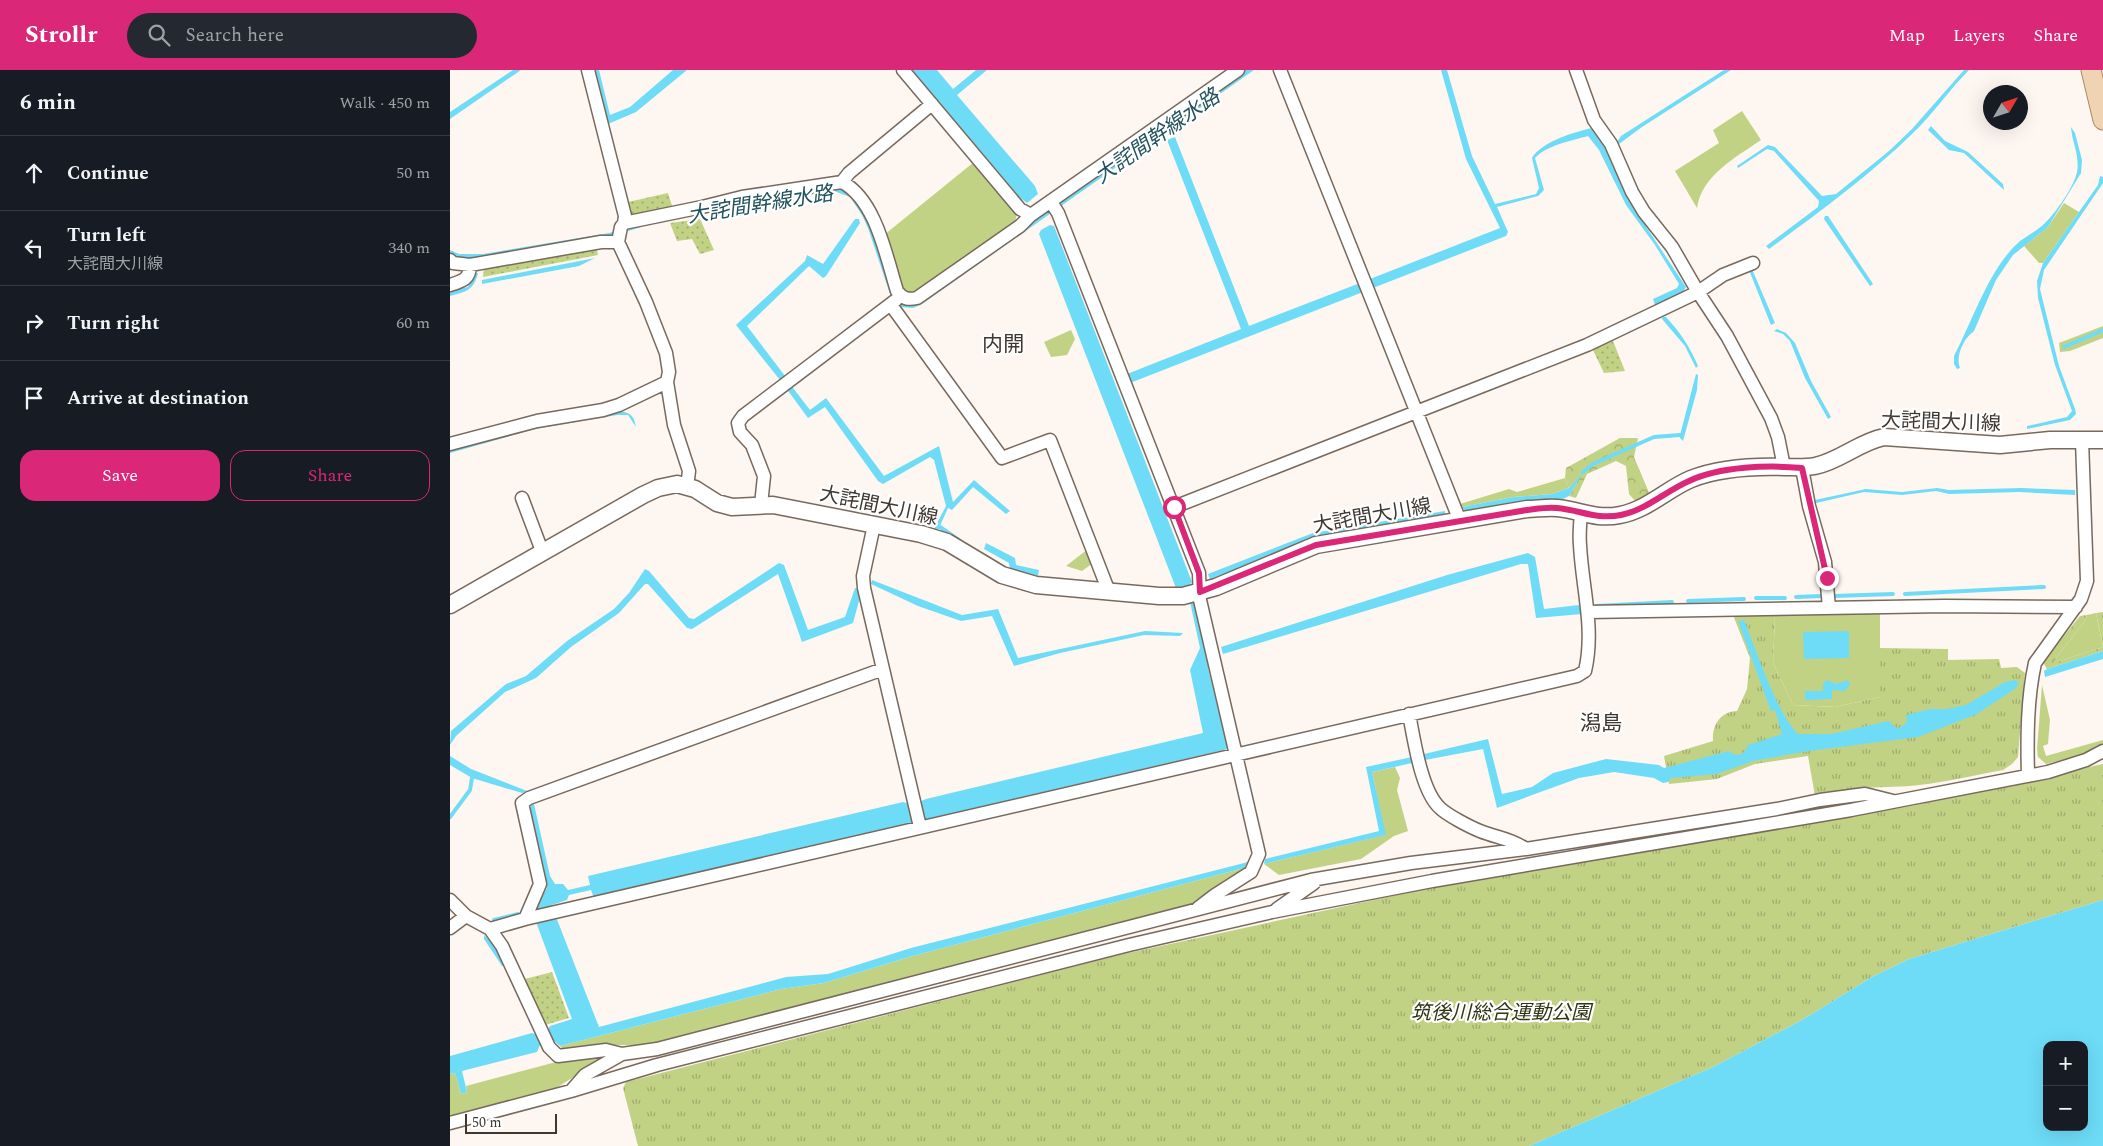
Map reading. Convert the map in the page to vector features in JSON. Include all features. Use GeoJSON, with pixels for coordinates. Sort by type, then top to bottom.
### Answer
{"type":"FeatureCollection","features":[{"type":"Feature","properties":{"kind":"main road"},"geometry":{"type":"LineString","coordinates":[[2091,70],[2103,120]]}},
{"type":"Feature","properties":{"kind":"main road","name":"大詫間大川線"},"geometry":{"type":"LineString","coordinates":[[450,605],[643,495],[658,488],[677,484],[695,489],[717,503],[732,507],[761,505],[797,509],[921,534],[947,542],[1002,575],[1036,585],[1159,596],[1183,596],[1200,592],[1316,545],[1534,509],[1557,508],[1602,517],[1621,515],[1636,510],[1691,480],[1707,474],[1738,469],[1802,468],[1832,461],[1859,445],[1884,437],[2000,445],[2050,440],[2103,440]]}},
{"type":"Feature","properties":{"kind":"street"},"geometry":{"type":"LineString","coordinates":[[588,70],[625,216],[620,232],[666,353],[674,425],[689,470],[687,487]]}},
{"type":"Feature","properties":{"kind":"street"},"geometry":{"type":"LineString","coordinates":[[903,70],[1020,209],[1031,215]]}},
{"type":"Feature","properties":{"kind":"street"},"geometry":{"type":"LineString","coordinates":[[761,505],[764,476],[752,445],[740,432],[738,423],[743,416],[896,300],[917,298],[1020,226],[1031,215],[1238,70]]}},
{"type":"Feature","properties":{"kind":"street"},"geometry":{"type":"LineString","coordinates":[[1280,70],[1460,522]]}},
{"type":"Feature","properties":{"kind":"street"},"geometry":{"type":"LineString","coordinates":[[1576,70],[1589,110],[1611,144],[1632,192],[1644,212],[1672,247],[1698,292],[1727,336],[1771,418],[1778,437],[1784,467]]}},
{"type":"Feature","properties":{"kind":"street"},"geometry":{"type":"LineString","coordinates":[[842,182],[849,173],[932,104]]}},
{"type":"Feature","properties":{"kind":"street"},"geometry":{"type":"LineString","coordinates":[[450,260],[453,263],[470,265],[601,242],[620,232],[742,197],[842,182],[851,187],[861,197],[875,222],[896,300],[1002,458],[1050,440],[1109,592]]}},
{"type":"Feature","properties":{"kind":"street"},"geometry":{"type":"LineString","coordinates":[[1051,202],[1058,213],[1199,573],[1200,600],[1259,854],[1251,872],[1215,895],[1194,912],[1172,935]]}},
{"type":"Feature","properties":{"kind":"street"},"geometry":{"type":"LineString","coordinates":[[1174,507],[1587,345],[1698,292],[1723,275],[1753,263]]}},
{"type":"Feature","properties":{"kind":"street"},"geometry":{"type":"LineString","coordinates":[[450,284],[467,279],[470,273],[470,265]]}},
{"type":"Feature","properties":{"kind":"street"},"geometry":{"type":"LineString","coordinates":[[450,444],[537,421],[603,410],[620,405],[668,382]]}},
{"type":"Feature","properties":{"kind":"street"},"geometry":{"type":"LineString","coordinates":[[2028,776],[2027,746],[2032,676],[2035,664],[2076,607],[2087,581],[2082,440]]}},
{"type":"Feature","properties":{"kind":"street"},"geometry":{"type":"LineString","coordinates":[[1802,468],[1824,562],[1829,608]]}},
{"type":"Feature","properties":{"kind":"street"},"geometry":{"type":"LineString","coordinates":[[522,498],[542,551]]}},
{"type":"Feature","properties":{"kind":"street"},"geometry":{"type":"LineString","coordinates":[[490,929],[529,918],[1577,676],[1585,671],[1590,651],[1588,612],[1580,544],[1581,514]]}},
{"type":"Feature","properties":{"kind":"street"},"geometry":{"type":"LineString","coordinates":[[874,525],[863,576],[864,588],[920,827]]}},
{"type":"Feature","properties":{"kind":"street"},"geometry":{"type":"LineString","coordinates":[[1588,612],[1829,608],[2076,607]]}},
{"type":"Feature","properties":{"kind":"street"},"geometry":{"type":"LineString","coordinates":[[529,918],[540,884],[522,803],[529,798],[883,669]]}},
{"type":"Feature","properties":{"kind":"street"},"geometry":{"type":"LineString","coordinates":[[1409,714],[1419,764],[1433,799],[1440,809],[1480,831],[1514,841],[1526,849]]}},
{"type":"Feature","properties":{"kind":"street"},"geometry":{"type":"LineString","coordinates":[[450,1123],[571,1091],[657,1065],[1172,935],[1272,912],[1432,881],[1896,801],[2028,776],[2070,765],[2103,751]]}},
{"type":"Feature","properties":{"kind":"street"},"geometry":{"type":"LineString","coordinates":[[571,1091],[585,1075],[622,1054],[657,1049],[1320,879],[1411,863],[1526,849],[1777,809],[1820,800],[1865,794],[1896,801]]}},
{"type":"Feature","properties":{"kind":"street"},"geometry":{"type":"LineString","coordinates":[[1272,912],[1320,879]]}},
{"type":"Feature","properties":{"kind":"street"},"geometry":{"type":"LineString","coordinates":[[450,900],[466,916],[490,929],[502,946],[549,1047],[558,1056],[606,1050],[622,1054]]}},
{"type":"Feature","properties":{"kind":"street"},"geometry":{"type":"LineString","coordinates":[[450,928],[466,916]]}},
{"type":"Feature","properties":{"kind":"green space"},"geometry":{"type":"Polygon","coordinates":[[[1742,111],[1761,140],[1721,168],[1705,186],[1697,208],[1675,171],[1719,143],[1713,130],[1742,111]]]}},
{"type":"Feature","properties":{"kind":"green space"},"geometry":{"type":"Polygon","coordinates":[[[974,162],[1017,213],[1015,223],[915,293],[907,295],[901,288],[884,235],[974,162]]]}},
{"type":"Feature","properties":{"kind":"green space"},"geometry":{"type":"Polygon","coordinates":[[[668,193],[673,209],[632,217],[628,202],[668,193]]]}},
{"type":"Feature","properties":{"kind":"green space"},"geometry":{"type":"Polygon","coordinates":[[[2064,203],[2079,212],[2043,263],[2039,263],[2024,246],[2048,227],[2064,203]]]}},
{"type":"Feature","properties":{"kind":"green space"},"geometry":{"type":"Polygon","coordinates":[[[700,219],[714,250],[700,254],[692,239],[677,241],[670,223],[700,219]]]}},
{"type":"Feature","properties":{"kind":"green space"},"geometry":{"type":"Polygon","coordinates":[[[596,246],[598,255],[483,277],[484,268],[596,246]]]}},
{"type":"Feature","properties":{"kind":"green space"},"geometry":{"type":"Polygon","coordinates":[[[2103,326],[2103,338],[2070,351],[2060,352],[2059,343],[2103,326]]]}},
{"type":"Feature","properties":{"kind":"green space"},"geometry":{"type":"Polygon","coordinates":[[[1071,330],[1075,339],[1067,355],[1051,357],[1044,342],[1071,330]]]}},
{"type":"Feature","properties":{"kind":"green space"},"geometry":{"type":"Polygon","coordinates":[[[1613,341],[1625,371],[1604,373],[1592,348],[1613,341]]]}},
{"type":"Feature","properties":{"kind":"green space"},"geometry":{"type":"Polygon","coordinates":[[[1620,438],[1638,438],[1634,457],[1650,495],[1638,504],[1629,494],[1626,466],[1616,461],[1587,474],[1576,498],[1569,496],[1581,475],[1569,488],[1565,478],[1566,468],[1620,438]]]}},
{"type":"Feature","properties":{"kind":"green space"},"geometry":{"type":"Polygon","coordinates":[[[1565,478],[1569,488],[1552,494],[1513,497],[1462,507],[1460,504],[1509,489],[1517,492],[1565,478]]]}},
{"type":"Feature","properties":{"kind":"green space"},"geometry":{"type":"Polygon","coordinates":[[[1088,549],[1093,563],[1082,571],[1066,566],[1088,549]]]}},
{"type":"Feature","properties":{"kind":"green space"},"geometry":{"type":"Polygon","coordinates":[[[2103,612],[2103,646],[2096,613],[2103,612]]]}},
{"type":"Feature","properties":{"kind":"green space"},"geometry":{"type":"Polygon","coordinates":[[[1880,613],[1880,697],[1835,707],[1793,705],[1773,663],[1775,616],[1880,613]]]}},
{"type":"Feature","properties":{"kind":"green space"},"geometry":{"type":"Polygon","coordinates":[[[2096,613],[2103,647],[2060,661],[2055,659],[2085,621],[2087,615],[2096,613]]]}},
{"type":"Feature","properties":{"kind":"green space"},"geometry":{"type":"Polygon","coordinates":[[[1733,615],[1775,616],[1773,663],[1793,705],[1835,707],[1880,697],[1880,648],[1948,649],[1948,660],[1999,659],[2001,668],[2017,667],[2025,673],[2018,757],[2003,770],[1919,785],[1841,790],[1815,796],[1808,756],[1755,764],[1717,779],[1669,784],[1664,756],[1713,741],[1714,730],[1718,720],[1726,714],[1737,711],[1747,689],[1750,658],[1733,615]]]}},
{"type":"Feature","properties":{"kind":"green space"},"geometry":{"type":"Polygon","coordinates":[[[2087,615],[2085,621],[2055,659],[2060,661],[2103,647],[2103,651],[2047,669],[2044,664],[2045,659],[2080,616],[2087,615]]]}},
{"type":"Feature","properties":{"kind":"green space"},"geometry":{"type":"Polygon","coordinates":[[[2042,685],[2050,720],[2048,744],[2043,746],[2046,756],[2103,740],[2103,745],[2083,755],[2046,764],[2038,757],[2042,685]]]}},
{"type":"Feature","properties":{"kind":"green space","name":"筑後川総合運動公園"},"geometry":{"type":"Polygon","coordinates":[[[2103,764],[2103,900],[1909,959],[1872,977],[1802,1020],[1713,1067],[1529,1146],[638,1146],[623,1088],[626,1082],[1119,955],[1429,888],[1912,806],[2103,764]]]}},
{"type":"Feature","properties":{"kind":"green space"},"geometry":{"type":"Polygon","coordinates":[[[1395,767],[1400,778],[1397,790],[1408,831],[1394,836],[1361,859],[1279,875],[1264,864],[1385,835],[1372,772],[1395,767]]]}},
{"type":"Feature","properties":{"kind":"green space"},"geometry":{"type":"Polygon","coordinates":[[[1244,868],[1192,906],[653,1045],[604,1045],[565,1052],[560,1046],[781,989],[824,983],[909,957],[1244,868]]]}},
{"type":"Feature","properties":{"kind":"green space"},"geometry":{"type":"Polygon","coordinates":[[[552,972],[569,1018],[545,1025],[525,979],[552,972]]]}},
{"type":"Feature","properties":{"kind":"green space"},"geometry":{"type":"Polygon","coordinates":[[[607,1056],[556,1088],[450,1117],[450,1074],[455,1073],[461,1094],[467,1092],[466,1086],[556,1062],[607,1056]]]}},
{"type":"Feature","properties":{"kind":"water"},"geometry":{"type":"Polygon","coordinates":[[[513,70],[521,70],[450,119],[450,112],[513,70]]]}},
{"type":"Feature","properties":{"kind":"water"},"geometry":{"type":"Polygon","coordinates":[[[593,70],[599,70],[610,115],[630,107],[673,70],[687,70],[636,112],[608,124],[593,70]]]}},
{"type":"Feature","properties":{"kind":"water"},"geometry":{"type":"Polygon","coordinates":[[[912,70],[937,70],[953,89],[976,70],[987,70],[957,95],[1035,186],[1038,194],[1027,203],[1019,197],[912,70]]]}},
{"type":"Feature","properties":{"kind":"water","name":"大詫間幹線水路"},"geometry":{"type":"Polygon","coordinates":[[[1245,70],[1254,70],[922,304],[913,308],[901,307],[891,297],[862,215],[850,197],[834,191],[740,206],[647,225],[610,237],[481,258],[458,258],[450,254],[450,250],[459,254],[483,254],[609,233],[645,222],[739,202],[834,186],[851,192],[872,225],[891,287],[921,301],[1245,70]]]}},
{"type":"Feature","properties":{"kind":"water"},"geometry":{"type":"Polygon","coordinates":[[[1441,70],[1447,70],[1472,156],[1495,204],[1536,194],[1539,188],[1532,158],[1536,152],[1559,138],[1592,128],[1603,141],[1622,185],[1641,219],[1686,287],[1683,292],[1655,305],[1653,299],[1677,288],[1679,284],[1655,245],[1626,205],[1599,150],[1588,136],[1553,147],[1535,158],[1544,190],[1538,196],[1497,207],[1508,232],[1506,236],[1373,288],[1370,279],[1500,228],[1466,159],[1441,70]]]}},
{"type":"Feature","properties":{"kind":"water"},"geometry":{"type":"Polygon","coordinates":[[[1724,70],[1731,70],[1642,127],[1619,144],[1617,142],[1621,136],[1724,70]]]}},
{"type":"Feature","properties":{"kind":"water"},"geometry":{"type":"Polygon","coordinates":[[[1964,70],[1969,70],[1920,126],[1896,149],[1806,222],[1769,249],[1766,246],[1818,207],[1819,201],[1774,151],[1767,149],[1738,168],[1737,166],[1768,145],[1775,147],[1822,196],[1836,194],[1889,151],[1912,129],[1964,70]]]}},
{"type":"Feature","properties":{"kind":"water"},"geometry":{"type":"Polygon","coordinates":[[[1931,126],[1945,141],[1968,152],[2003,184],[2004,190],[1964,153],[1949,150],[1928,130],[1931,126]]]}},
{"type":"Feature","properties":{"kind":"water"},"geometry":{"type":"Polygon","coordinates":[[[2071,127],[2075,133],[2082,160],[2081,173],[2048,227],[2013,255],[1996,280],[1974,331],[1961,348],[1960,368],[1957,369],[1954,364],[1954,356],[1982,295],[1999,265],[2020,241],[2049,219],[2073,184],[2078,166],[2071,127]]]}},
{"type":"Feature","properties":{"kind":"water"},"geometry":{"type":"Polygon","coordinates":[[[1175,137],[1249,326],[1360,283],[1363,292],[1130,383],[1127,374],[1241,329],[1167,140],[1175,137]]]}},
{"type":"Feature","properties":{"kind":"water"},"geometry":{"type":"Polygon","coordinates":[[[2100,176],[2103,177],[2103,183],[2044,270],[2040,289],[2059,366],[2076,414],[2070,420],[2027,429],[2027,426],[2067,417],[2072,411],[2055,365],[2038,298],[2037,281],[2043,263],[2098,185],[2100,176]]]}},
{"type":"Feature","properties":{"kind":"water"},"geometry":{"type":"Polygon","coordinates":[[[1825,216],[1828,216],[1873,284],[1870,286],[1824,219],[1825,216]]]}},
{"type":"Feature","properties":{"kind":"water"},"geometry":{"type":"Polygon","coordinates":[[[855,219],[859,219],[860,223],[826,276],[823,278],[809,266],[747,326],[785,376],[780,380],[736,325],[805,261],[807,255],[823,264],[855,219]]]}},
{"type":"Feature","properties":{"kind":"water"},"geometry":{"type":"Polygon","coordinates":[[[1050,225],[1054,226],[1192,582],[1188,586],[1176,588],[1039,234],[1041,230],[1050,225]]]}},
{"type":"Feature","properties":{"kind":"water"},"geometry":{"type":"Polygon","coordinates":[[[595,258],[579,266],[482,284],[482,280],[595,258]]]}},
{"type":"Feature","properties":{"kind":"water"},"geometry":{"type":"Polygon","coordinates":[[[1752,269],[1775,323],[1771,325],[1749,270],[1752,269]]]}},
{"type":"Feature","properties":{"kind":"water"},"geometry":{"type":"Polygon","coordinates":[[[474,273],[478,273],[472,287],[450,296],[450,291],[468,287],[474,273]]]}},
{"type":"Feature","properties":{"kind":"water"},"geometry":{"type":"Polygon","coordinates":[[[1666,317],[1676,328],[1692,352],[1698,366],[1696,368],[1685,346],[1662,319],[1666,317]]]}},
{"type":"Feature","properties":{"kind":"water"},"geometry":{"type":"Polygon","coordinates":[[[1777,329],[1786,333],[1795,343],[1811,381],[1831,417],[1828,419],[1805,378],[1790,341],[1783,334],[1774,331],[1777,329]]]}},
{"type":"Feature","properties":{"kind":"water"},"geometry":{"type":"Polygon","coordinates":[[[1696,374],[1698,375],[1697,390],[1683,441],[1680,435],[1696,374]]]}},
{"type":"Feature","properties":{"kind":"water"},"geometry":{"type":"Polygon","coordinates":[[[790,384],[810,410],[826,398],[884,476],[939,446],[953,502],[974,480],[1010,511],[1006,514],[973,487],[952,510],[948,508],[938,530],[934,529],[946,506],[934,460],[930,457],[883,484],[878,481],[825,407],[808,418],[786,388],[790,384]]]}},
{"type":"Feature","properties":{"kind":"water"},"geometry":{"type":"Polygon","coordinates":[[[621,411],[632,416],[636,427],[628,415],[617,415],[535,429],[450,453],[450,450],[536,426],[621,411]]]}},
{"type":"Feature","properties":{"kind":"water"},"geometry":{"type":"Polygon","coordinates":[[[1583,472],[1569,496],[1563,499],[1529,501],[1466,512],[1462,507],[1513,497],[1552,494],[1569,488],[1583,472]]]}},
{"type":"Feature","properties":{"kind":"water"},"geometry":{"type":"Polygon","coordinates":[[[1937,488],[1949,490],[2021,488],[2075,490],[2075,495],[2019,492],[1949,494],[1936,491],[1902,495],[1864,492],[1816,503],[1815,500],[1866,489],[1902,492],[1937,488]]]}},
{"type":"Feature","properties":{"kind":"water"},"geometry":{"type":"Polygon","coordinates":[[[1445,511],[1445,517],[1319,538],[1210,579],[1208,574],[1313,533],[1445,511]]]}},
{"type":"Feature","properties":{"kind":"water"},"geometry":{"type":"Polygon","coordinates":[[[986,543],[1015,558],[1016,565],[1039,570],[1038,576],[1010,570],[1009,563],[984,549],[986,543]]]}},
{"type":"Feature","properties":{"kind":"water"},"geometry":{"type":"Polygon","coordinates":[[[1528,553],[1535,557],[1544,609],[1579,605],[1582,614],[1536,618],[1528,564],[1521,564],[1223,654],[1221,647],[1447,575],[1528,553]]]}},
{"type":"Feature","properties":{"kind":"water"},"geometry":{"type":"Polygon","coordinates":[[[779,563],[784,565],[808,630],[845,617],[855,588],[859,589],[859,601],[853,623],[802,642],[778,574],[692,629],[687,628],[648,584],[645,584],[619,613],[571,647],[536,678],[505,692],[456,736],[450,745],[451,731],[506,684],[526,676],[567,641],[614,609],[629,593],[645,569],[649,571],[689,618],[694,619],[779,563]]]}},
{"type":"Feature","properties":{"kind":"water"},"geometry":{"type":"Polygon","coordinates":[[[872,580],[962,615],[998,609],[1018,658],[1145,631],[1183,633],[1180,636],[1144,635],[1060,653],[1014,666],[992,616],[961,621],[918,606],[871,584],[872,580]]]}},
{"type":"Feature","properties":{"kind":"water"},"geometry":{"type":"Polygon","coordinates":[[[1196,601],[1209,654],[1208,668],[1228,749],[594,898],[591,890],[569,895],[567,900],[552,905],[550,908],[556,917],[599,1027],[786,977],[828,974],[911,948],[1248,862],[1244,868],[909,957],[824,983],[781,989],[560,1046],[554,1041],[540,1045],[537,1052],[462,1071],[467,1092],[461,1094],[455,1073],[450,1074],[450,1056],[532,1033],[537,1035],[547,1031],[550,1026],[572,1019],[536,922],[540,920],[536,907],[547,888],[529,806],[534,804],[550,876],[555,884],[563,884],[568,890],[590,885],[588,876],[903,802],[918,802],[1203,733],[1190,670],[1200,648],[1190,602],[1196,601]]]}},
{"type":"Feature","properties":{"kind":"water"},"geometry":{"type":"Polygon","coordinates":[[[1744,620],[1775,697],[1790,725],[1798,734],[1831,734],[1889,721],[1898,728],[1907,721],[1906,715],[1930,709],[1946,709],[1966,705],[2005,682],[2016,680],[2019,683],[2016,688],[1977,714],[1918,737],[1809,751],[1753,761],[1717,774],[1671,778],[1668,782],[1663,783],[1654,778],[1614,772],[1579,778],[1497,808],[1483,749],[1425,760],[1424,754],[1488,739],[1502,794],[1532,787],[1553,773],[1606,759],[1659,765],[1664,768],[1729,751],[1738,755],[1745,751],[1748,745],[1782,734],[1775,710],[1771,711],[1738,621],[1744,620]]]}},
{"type":"Feature","properties":{"kind":"water"},"geometry":{"type":"Polygon","coordinates":[[[1849,631],[1849,658],[1804,659],[1803,632],[1849,631]]]}},
{"type":"Feature","properties":{"kind":"water"},"geometry":{"type":"Polygon","coordinates":[[[2103,651],[2103,659],[2045,677],[2044,671],[2047,669],[2103,651]]]}},
{"type":"Feature","properties":{"kind":"water"},"geometry":{"type":"Polygon","coordinates":[[[1827,680],[1836,684],[1848,680],[1850,685],[1845,691],[1832,690],[1832,699],[1805,700],[1805,691],[1823,691],[1823,684],[1827,680]]]}},
{"type":"Feature","properties":{"kind":"water"},"geometry":{"type":"Polygon","coordinates":[[[450,756],[471,769],[527,791],[522,793],[472,778],[450,765],[450,756]]]}},
{"type":"Feature","properties":{"kind":"water"},"geometry":{"type":"Polygon","coordinates":[[[1412,757],[1412,763],[1372,772],[1386,835],[1264,864],[1265,859],[1379,831],[1366,767],[1412,757]]]}},
{"type":"Feature","properties":{"kind":"water"},"geometry":{"type":"Polygon","coordinates":[[[2103,900],[2103,1146],[1529,1146],[1713,1067],[1802,1020],[1872,977],[1909,959],[2103,900]]]}},
{"type":"Feature","properties":{"kind":"water"},"geometry":{"type":"Polygon","coordinates":[[[484,935],[496,946],[505,964],[502,966],[484,939],[484,935]]]}},
{"type":"Feature","properties":{"kind":"waterway"},"geometry":{"type":"LineString","coordinates":[[2064,347],[2103,330]]}},
{"type":"Feature","properties":{"kind":"waterway"},"geometry":{"type":"LineString","coordinates":[[1583,472],[1593,464],[1654,437],[1680,435]]}},
{"type":"Feature","properties":{"kind":"waterway"},"geometry":{"type":"LineString","coordinates":[[940,527],[960,541]]}},
{"type":"Feature","properties":{"kind":"waterway"},"geometry":{"type":"LineString","coordinates":[[1905,594],[2044,587]]}},
{"type":"Feature","properties":{"kind":"waterway"},"geometry":{"type":"LineString","coordinates":[[1834,596],[1893,594]]}},
{"type":"Feature","properties":{"kind":"waterway"},"geometry":{"type":"LineString","coordinates":[[1796,597],[1822,596]]}},
{"type":"Feature","properties":{"kind":"waterway"},"geometry":{"type":"LineString","coordinates":[[1756,598],[1785,598]]}},
{"type":"Feature","properties":{"kind":"waterway"},"geometry":{"type":"LineString","coordinates":[[1688,601],[1744,599]]}},
{"type":"Feature","properties":{"kind":"waterway"},"geometry":{"type":"LineString","coordinates":[[1597,606],[1672,602]]}},
{"type":"Feature","properties":{"kind":"waterway"},"geometry":{"type":"LineString","coordinates":[[450,817],[470,790],[472,778]]}},
{"type":"Feature","properties":{"kind":"waterway"},"geometry":{"type":"LineString","coordinates":[[494,920],[518,914]]}},
{"type":"Feature","properties":{"kind":"district","name":"内開"},"geometry":{"type":"Point","coordinates":[1003,344]}},
{"type":"Feature","properties":{"kind":"district","name":"潟島"},"geometry":{"type":"Point","coordinates":[1601,723]}},
{"type":"Feature","properties":{"kind":"route"},"geometry":{"type":"LineString","coordinates":[[1174,507],[1199,573],[1200,592],[1316,545],[1527,510],[1557,508],[1602,517],[1621,515],[1636,510],[1670,490],[1707,474],[1738,469],[1802,468],[1827,578]]}}]}
